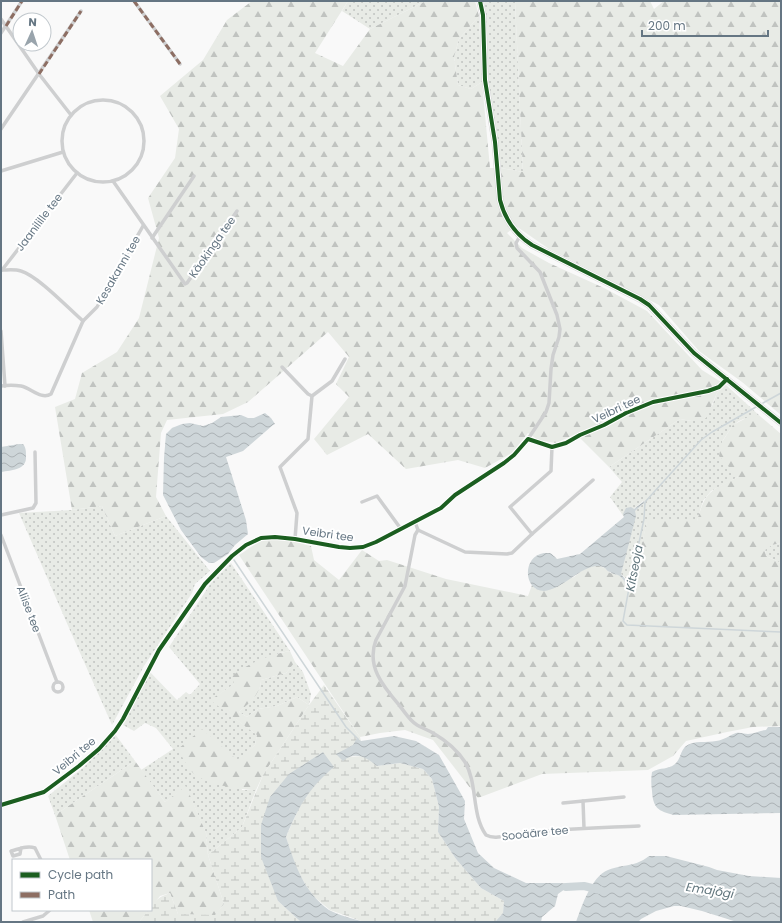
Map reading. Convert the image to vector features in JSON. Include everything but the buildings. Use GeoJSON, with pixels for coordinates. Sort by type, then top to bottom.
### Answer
{"type":"FeatureCollection","features":[{"type":"Feature","properties":{"kind":"street"},"geometry":{"type":"LineString","coordinates":[[1,33],[22,1]]}},
{"type":"Feature","properties":{"kind":"street"},"geometry":{"type":"LineString","coordinates":[[134,1],[180,64]]}},
{"type":"Feature","properties":{"kind":"street"},"geometry":{"type":"LineString","coordinates":[[480,1],[483,14],[485,80],[495,142],[500,200],[508,223],[520,236],[540,250],[644,302],[694,353],[781,423]]}},
{"type":"Feature","properties":{"kind":"street"},"geometry":{"type":"LineString","coordinates":[[1,129],[81,11]]}},
{"type":"Feature","properties":{"kind":"street"},"geometry":{"type":"LineString","coordinates":[[1,19],[39,74],[71,115]]}},
{"type":"Feature","properties":{"kind":"street"},"geometry":{"type":"LineString","coordinates":[[105,100],[121,104],[128,109],[138,120],[144,143],[140,158],[131,170],[113,181],[102,182],[84,178],[77,173],[68,164],[63,152],[62,133],[71,115],[76,110],[90,102],[105,100]]}},
{"type":"Feature","properties":{"kind":"street"},"geometry":{"type":"LineString","coordinates":[[1,171],[63,152]]}},
{"type":"Feature","properties":{"kind":"street","name":"Jaanilille tee"},"geometry":{"type":"LineString","coordinates":[[2,270],[77,173]]}},
{"type":"Feature","properties":{"kind":"street"},"geometry":{"type":"LineString","coordinates":[[113,181],[152,238],[194,176]]}},
{"type":"Feature","properties":{"kind":"street","name":"Käokinga tee"},"geometry":{"type":"LineString","coordinates":[[152,238],[185,284],[237,211]]}},
{"type":"Feature","properties":{"kind":"street","name":"Kesakanni tee"},"geometry":{"type":"LineString","coordinates":[[3,386],[20,385],[45,396],[51,394],[83,321],[97,307],[143,226]]}},
{"type":"Feature","properties":{"kind":"street","name":"Veibri tee"},"geometry":{"type":"LineString","coordinates":[[1,805],[44,792],[99,749],[115,731],[123,719],[153,660],[205,584],[232,556],[246,545],[261,538],[275,537],[295,539],[327,546],[350,548],[363,547],[441,508],[455,495],[514,455],[528,439],[546,412],[549,403],[552,362],[560,329],[557,315],[540,272],[517,248],[516,243],[520,236]]}},
{"type":"Feature","properties":{"kind":"street"},"geometry":{"type":"LineString","coordinates":[[2,270],[15,270],[30,276],[46,288],[83,321]]}},
{"type":"Feature","properties":{"kind":"street"},"geometry":{"type":"LineString","coordinates":[[1,331],[3,386]]}},
{"type":"Feature","properties":{"kind":"street"},"geometry":{"type":"LineString","coordinates":[[295,539],[298,513],[280,467],[308,438],[312,396],[332,381],[345,359]]}},
{"type":"Feature","properties":{"kind":"street"},"geometry":{"type":"LineString","coordinates":[[282,367],[308,394],[312,396]]}},
{"type":"Feature","properties":{"kind":"street","name":"Veibri tee"},"geometry":{"type":"LineString","coordinates":[[552,447],[566,443],[580,435],[604,425],[626,412],[653,402],[708,391],[719,387],[727,379]]}},
{"type":"Feature","properties":{"kind":"street"},"geometry":{"type":"LineString","coordinates":[[528,439],[552,447],[551,471],[510,507],[532,534]]}},
{"type":"Feature","properties":{"kind":"street"},"geometry":{"type":"LineString","coordinates":[[1,515],[33,508],[36,503],[35,452]]}},
{"type":"Feature","properties":{"kind":"street"},"geometry":{"type":"LineString","coordinates":[[415,522],[418,530],[465,552],[507,554],[512,552],[593,480]]}},
{"type":"Feature","properties":{"kind":"street"},"geometry":{"type":"LineString","coordinates":[[362,502],[377,496],[401,529]]}},
{"type":"Feature","properties":{"kind":"street","name":"Sooääre tee"},"geometry":{"type":"LineString","coordinates":[[418,530],[415,535],[405,586],[373,647],[373,663],[378,678],[413,722],[438,736],[456,752],[464,762],[470,775],[476,810],[486,835],[494,838],[505,835],[548,830],[639,826]]}},
{"type":"Feature","properties":{"kind":"street","name":"Aliise tee"},"geometry":{"type":"LineString","coordinates":[[1,535],[57,682]]}},
{"type":"Feature","properties":{"kind":"street"},"geometry":{"type":"LineString","coordinates":[[563,803],[624,796]]}},
{"type":"Feature","properties":{"kind":"street"},"geometry":{"type":"LineString","coordinates":[[583,801],[584,828]]}},
{"type":"Feature","properties":{"kind":"street"},"geometry":{"type":"LineString","coordinates":[[22,848],[28,846],[35,848],[40,859]]}},
{"type":"Feature","properties":{"kind":"street"},"geometry":{"type":"LineString","coordinates":[[22,922],[43,916],[49,911]]}},
{"type":"Feature","properties":{"kind":"green space"},"geometry":{"type":"Polygon","coordinates":[[[252,1],[348,1],[315,53],[343,66],[370,29],[426,1],[475,1],[479,16],[459,39],[454,57],[458,85],[471,89],[482,82],[490,168],[501,168],[523,172],[515,1],[650,1],[654,9],[664,1],[781,1],[781,415],[742,382],[699,351],[659,305],[549,249],[516,226],[507,233],[522,248],[549,263],[604,288],[647,311],[702,370],[726,385],[717,393],[706,418],[692,421],[680,419],[609,467],[576,434],[556,443],[538,440],[528,433],[512,453],[485,468],[458,460],[406,469],[368,434],[327,455],[314,439],[349,397],[336,384],[349,357],[328,332],[248,402],[223,414],[167,420],[161,433],[156,497],[166,516],[115,536],[102,506],[72,510],[55,407],[75,399],[82,373],[117,352],[139,318],[159,238],[148,198],[175,158],[179,129],[160,96],[203,60],[227,20],[252,1]]]}},
{"type":"Feature","properties":{"kind":"green space"},"geometry":{"type":"Polygon","coordinates":[[[348,1],[426,1],[370,29],[342,11],[348,1]]]}},
{"type":"Feature","properties":{"kind":"green space"},"geometry":{"type":"Polygon","coordinates":[[[484,1],[515,1],[523,172],[501,168],[488,76],[484,1]]]}},
{"type":"Feature","properties":{"kind":"green space"},"geometry":{"type":"Polygon","coordinates":[[[479,16],[482,82],[471,89],[458,85],[454,57],[459,39],[479,16]]]}},
{"type":"Feature","properties":{"kind":"green space"},"geometry":{"type":"Polygon","coordinates":[[[726,385],[761,417],[746,418],[737,422],[722,442],[738,477],[711,491],[703,501],[697,521],[647,522],[631,591],[629,590],[631,583],[621,574],[635,511],[644,503],[643,501],[624,517],[610,497],[622,482],[609,467],[680,419],[692,421],[712,406],[717,393],[726,385]]]}},
{"type":"Feature","properties":{"kind":"green space"},"geometry":{"type":"Polygon","coordinates":[[[748,417],[761,417],[781,434],[781,543],[772,545],[765,550],[766,556],[781,563],[781,726],[753,727],[686,741],[673,756],[648,770],[542,774],[478,798],[433,740],[405,730],[360,737],[239,555],[261,541],[267,539],[292,541],[311,546],[314,560],[339,580],[362,550],[379,561],[387,560],[446,579],[528,596],[532,585],[536,589],[574,577],[584,569],[592,566],[599,566],[605,568],[610,573],[619,575],[631,591],[647,521],[697,521],[703,503],[710,493],[721,485],[738,477],[719,456],[722,442],[733,425],[748,417]]]}},
{"type":"Feature","properties":{"kind":"green space"},"geometry":{"type":"Polygon","coordinates":[[[102,506],[115,536],[166,516],[210,571],[195,584],[192,593],[144,666],[112,725],[19,513],[72,510],[102,506]]]}},
{"type":"Feature","properties":{"kind":"green space"},"geometry":{"type":"Polygon","coordinates":[[[781,543],[781,563],[766,556],[765,549],[772,545],[781,543]]]}},
{"type":"Feature","properties":{"kind":"green space"},"geometry":{"type":"Polygon","coordinates":[[[231,563],[290,651],[279,653],[211,700],[257,735],[255,745],[237,761],[242,790],[256,790],[242,827],[208,855],[206,833],[186,787],[165,802],[141,770],[173,749],[156,728],[145,723],[134,731],[123,725],[150,672],[177,700],[186,692],[190,695],[200,684],[169,647],[211,583],[231,563]]]}},
{"type":"Feature","properties":{"kind":"green space"},"geometry":{"type":"Polygon","coordinates":[[[290,651],[295,662],[286,673],[261,680],[257,694],[239,712],[247,717],[258,709],[277,706],[297,697],[309,705],[263,775],[256,790],[241,789],[212,783],[196,776],[189,769],[178,749],[202,729],[237,760],[255,745],[257,735],[210,700],[234,684],[232,676],[245,667],[266,657],[290,651]]]}},
{"type":"Feature","properties":{"kind":"green space"},"geometry":{"type":"Polygon","coordinates":[[[295,662],[303,672],[311,694],[309,705],[297,697],[277,706],[258,709],[247,717],[239,712],[250,702],[259,690],[261,680],[286,673],[295,662]]]}},
{"type":"Feature","properties":{"kind":"green space"},"geometry":{"type":"Polygon","coordinates":[[[324,685],[360,737],[361,741],[337,754],[348,757],[365,756],[377,766],[400,763],[423,769],[432,779],[439,807],[438,832],[456,859],[481,888],[504,901],[503,913],[495,922],[364,922],[330,910],[312,895],[296,869],[286,837],[300,805],[318,780],[334,767],[289,774],[278,901],[301,922],[139,922],[148,911],[152,911],[155,901],[170,893],[178,914],[215,915],[224,904],[208,855],[242,827],[263,775],[324,685]]]}},
{"type":"Feature","properties":{"kind":"green space"},"geometry":{"type":"Polygon","coordinates":[[[115,734],[135,761],[55,815],[48,796],[84,767],[115,734]]]}},
{"type":"Feature","properties":{"kind":"green space"},"geometry":{"type":"Polygon","coordinates":[[[135,761],[165,802],[186,786],[206,833],[208,855],[224,904],[215,916],[178,914],[170,893],[160,896],[152,906],[152,859],[70,859],[55,815],[135,761]]]}},
{"type":"Feature","properties":{"kind":"green space"},"geometry":{"type":"Polygon","coordinates":[[[89,911],[148,911],[139,922],[93,922],[89,911]]]}},
{"type":"Feature","properties":{"kind":"water"},"geometry":{"type":"Polygon","coordinates":[[[265,413],[275,424],[243,451],[226,457],[246,520],[248,534],[235,545],[228,554],[214,563],[209,563],[201,557],[181,530],[163,495],[166,434],[172,428],[182,424],[190,423],[203,426],[212,423],[221,417],[241,415],[248,418],[254,418],[265,413]]]}},
{"type":"Feature","properties":{"kind":"water"},"geometry":{"type":"Polygon","coordinates":[[[23,444],[25,447],[26,461],[21,467],[14,470],[1,472],[1,447],[23,444]]]}},
{"type":"Feature","properties":{"kind":"water"},"geometry":{"type":"Polygon","coordinates":[[[644,501],[644,503],[635,511],[636,516],[621,574],[631,583],[629,590],[620,576],[598,566],[591,567],[583,571],[552,589],[544,591],[537,589],[532,585],[529,580],[529,566],[537,555],[550,553],[557,559],[580,554],[624,517],[623,514],[626,508],[631,507],[634,509],[644,501]]]}},
{"type":"Feature","properties":{"kind":"water"},"geometry":{"type":"Polygon","coordinates":[[[768,727],[781,727],[781,813],[674,815],[657,808],[653,797],[651,781],[652,772],[658,769],[673,766],[686,746],[697,742],[712,742],[724,739],[736,733],[748,734],[762,731],[766,730],[768,727]]]}},
{"type":"Feature","properties":{"kind":"water"},"geometry":{"type":"Polygon","coordinates":[[[394,736],[416,741],[439,755],[465,801],[464,819],[478,853],[494,868],[526,883],[561,883],[577,886],[565,889],[558,894],[555,906],[542,917],[541,922],[495,922],[503,913],[504,901],[481,888],[456,859],[438,832],[439,807],[432,779],[423,769],[400,763],[377,766],[360,756],[352,756],[343,761],[336,754],[353,745],[357,738],[361,741],[394,736]]]}},
{"type":"Feature","properties":{"kind":"water"},"geometry":{"type":"Polygon","coordinates":[[[323,752],[334,767],[317,783],[305,799],[295,816],[286,837],[297,868],[307,886],[320,903],[329,910],[364,922],[301,922],[278,901],[261,857],[261,825],[270,797],[289,774],[323,752]]]}},
{"type":"Feature","properties":{"kind":"water","name":"Emajõgi"},"geometry":{"type":"Polygon","coordinates":[[[649,856],[666,856],[717,870],[749,876],[781,878],[781,922],[737,922],[702,911],[681,906],[674,906],[656,911],[638,922],[576,922],[592,885],[602,874],[611,869],[637,863],[649,856]]]}},
{"type":"Feature","properties":{"kind":"waterway","name":"Kitseoja"},"geometry":{"type":"LineString","coordinates":[[763,403],[781,393]]}},
{"type":"Feature","properties":{"kind":"waterway","name":"Kitseoja"},"geometry":{"type":"LineString","coordinates":[[630,585],[644,519],[645,502],[701,440],[712,432],[756,407]]}},
{"type":"Feature","properties":{"kind":"waterway"},"geometry":{"type":"LineString","coordinates":[[234,560],[346,727],[358,739]]}},
{"type":"Feature","properties":{"kind":"waterway","name":"Kitseoja"},"geometry":{"type":"LineString","coordinates":[[629,588],[623,621],[627,625],[781,632]]}},
{"type":"Feature","properties":{"kind":"waterway"},"geometry":{"type":"LineString","coordinates":[[566,887],[584,886],[600,890]]}},
{"type":"Feature","properties":{"kind":"marked path"},"geometry":{"type":"LineString","coordinates":[[6,26],[22,1]]}},
{"type":"Feature","properties":{"kind":"marked path"},"geometry":{"type":"LineString","coordinates":[[134,1],[180,64]]}},
{"type":"Feature","properties":{"kind":"marked path"},"geometry":{"type":"LineString","coordinates":[[39,74],[81,11]]}},
{"type":"Feature","properties":{"kind":"cycle path"},"geometry":{"type":"LineString","coordinates":[[480,1],[483,15],[485,80],[495,142],[500,200],[505,214],[512,226],[526,241],[532,245],[640,299],[649,305],[694,353],[781,423]]}},
{"type":"Feature","properties":{"kind":"cycle path"},"geometry":{"type":"LineString","coordinates":[[1,805],[44,792],[99,749],[115,731],[123,719],[159,650],[205,584],[232,556],[246,545],[261,538],[275,537],[339,547],[363,547],[376,542],[441,508],[455,495],[504,463],[514,455],[528,439],[552,447],[566,443],[626,413],[653,402],[708,391],[719,387],[727,379]]}}]}
